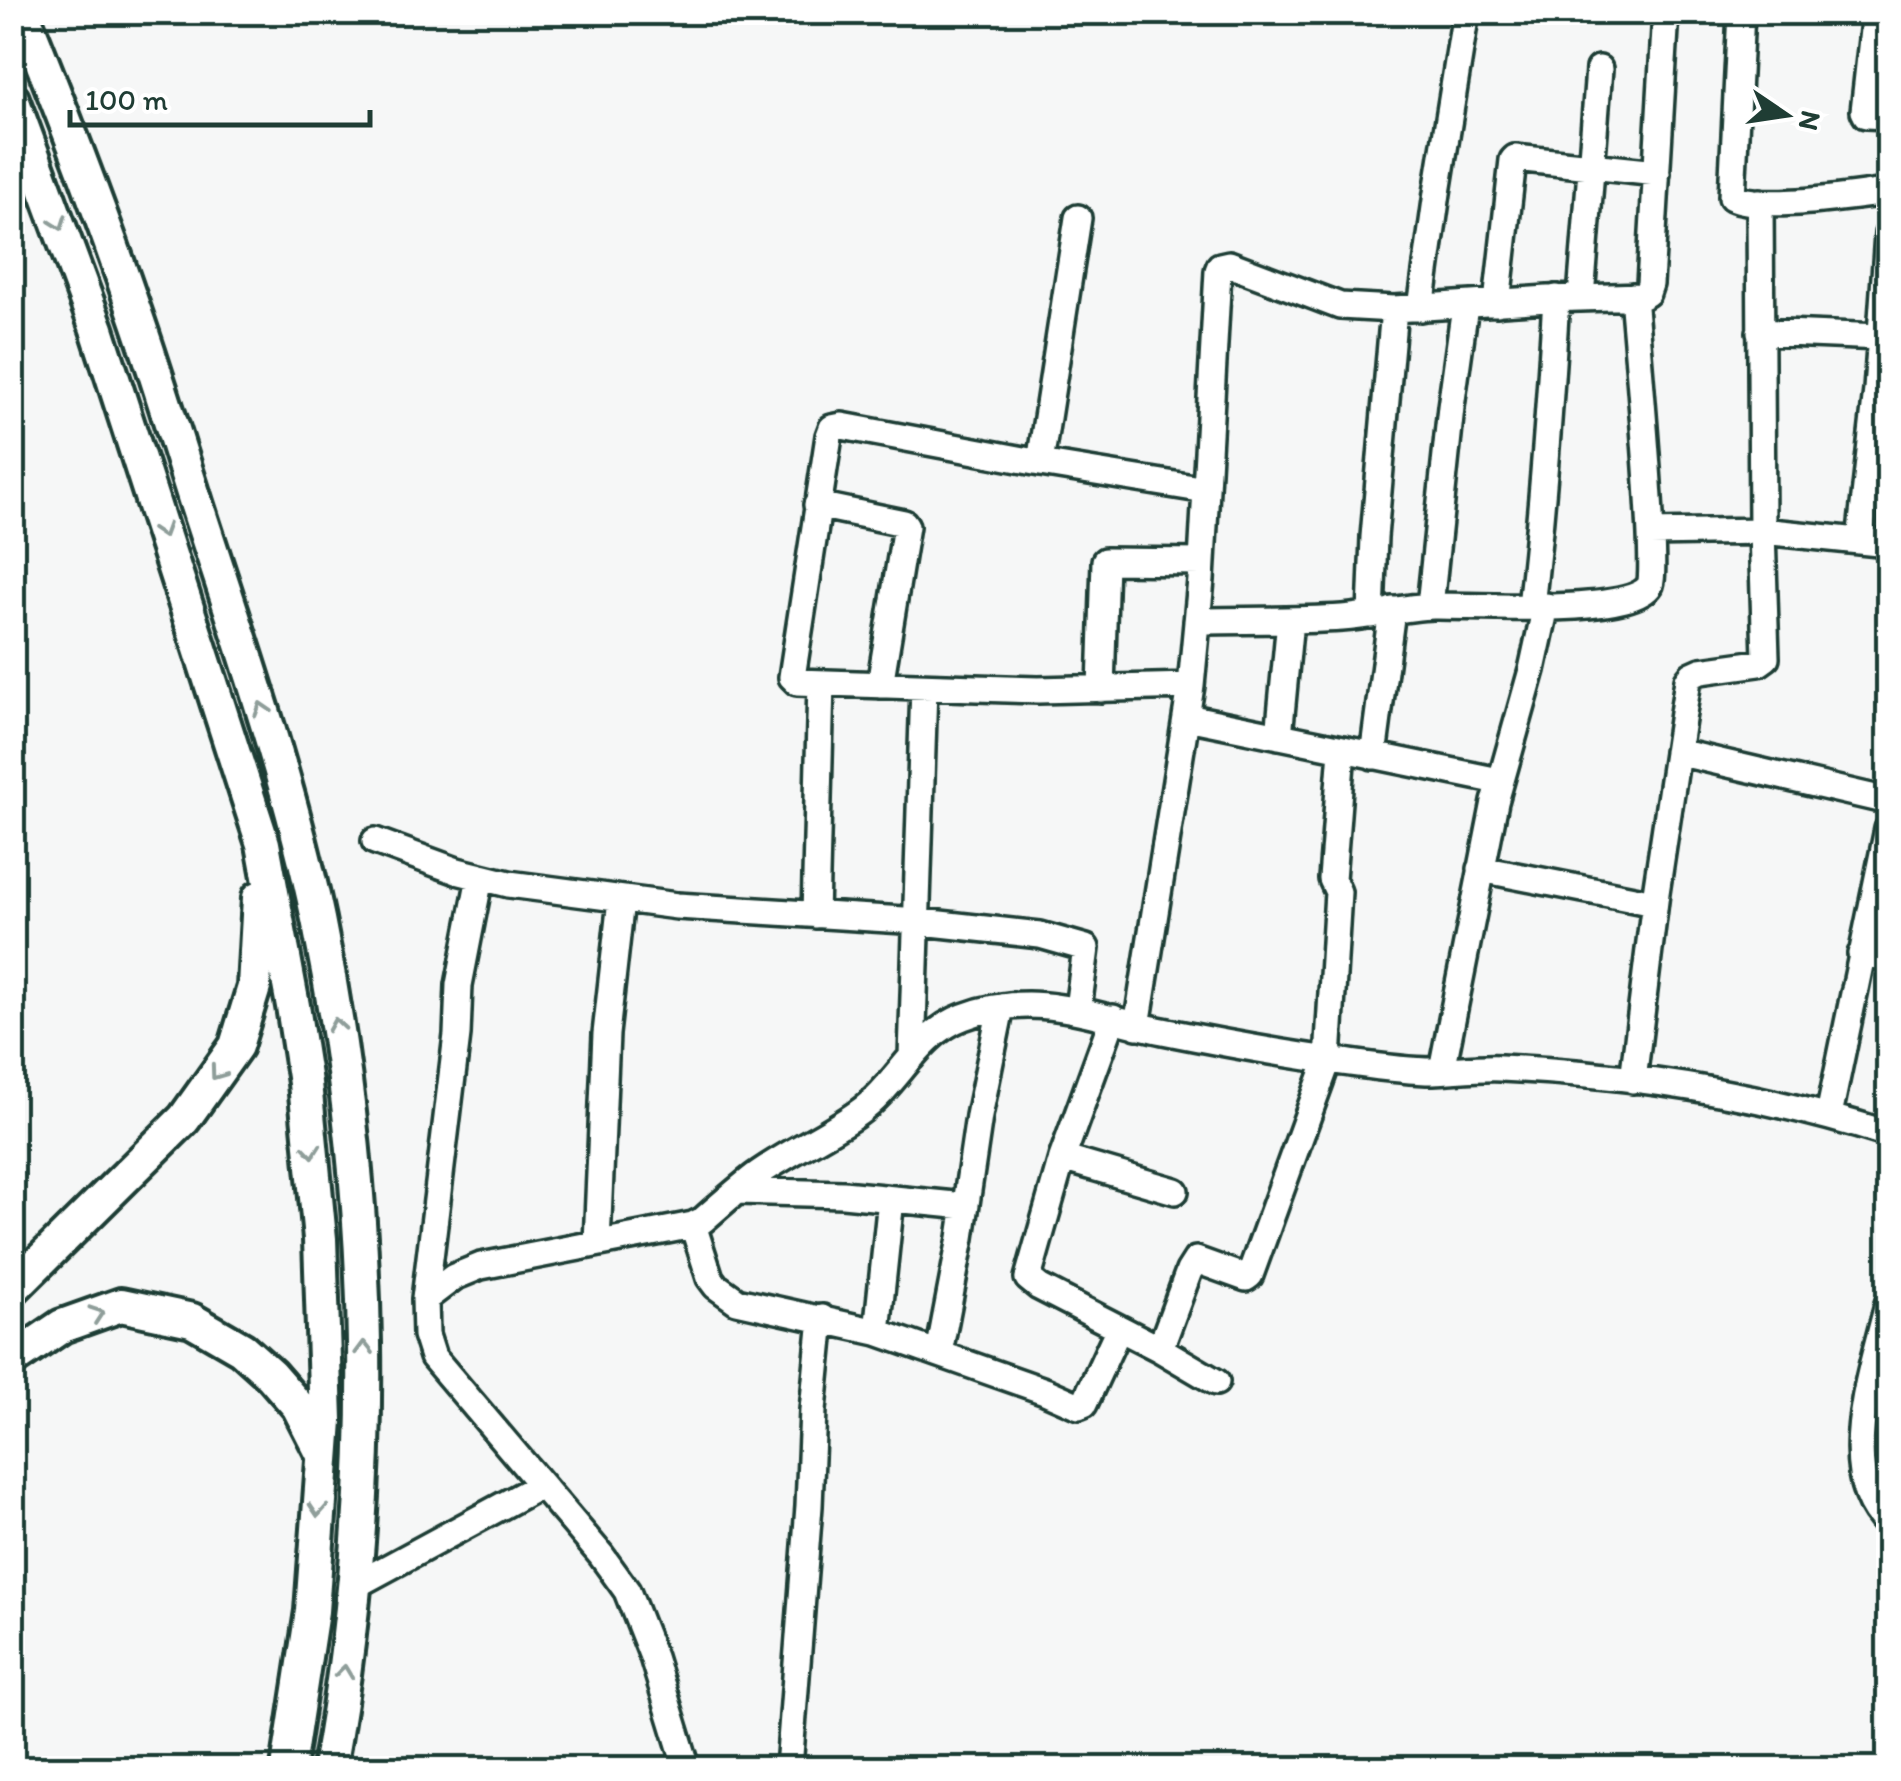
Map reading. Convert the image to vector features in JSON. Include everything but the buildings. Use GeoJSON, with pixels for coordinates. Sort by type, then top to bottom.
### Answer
{"type":"FeatureCollection","features":[{"type":"Feature","properties":{"kind":"main road"},"geometry":{"type":"LineString","coordinates":[[22,12],[135,314],[267,725],[300,840],[317,918],[344,1076],[360,1235],[364,1387],[354,1586],[329,1768]]}},
{"type":"Feature","properties":{"kind":"main road"},"geometry":{"type":"LineString","coordinates":[[12,99],[98,329],[263,844],[293,1006],[314,1161],[326,1420],[312,1612],[288,1768]]}},
{"type":"Feature","properties":{"kind":"main road"},"geometry":{"type":"LineString","coordinates":[[12,1288],[184,1119],[236,1046],[254,987],[263,844]]}},
{"type":"Feature","properties":{"kind":"main road"},"geometry":{"type":"LineString","coordinates":[[12,1360],[62,1326],[121,1306],[192,1320],[242,1349],[271,1375],[298,1406],[322,1453]]}},
{"type":"Feature","properties":{"kind":"street"},"geometry":{"type":"LineString","coordinates":[[1421,308],[1466,12]]}},
{"type":"Feature","properties":{"kind":"street"},"geometry":{"type":"LineString","coordinates":[[1216,1382],[1028,1278],[1062,1158],[1125,1022],[1187,716],[1202,562],[1218,270],[1229,264],[1340,306],[1394,310],[1647,293],[1666,12]]}},
{"type":"Feature","properties":{"kind":"street"},"geometry":{"type":"LineString","coordinates":[[1741,12],[1730,193],[1736,199],[1797,202],[1888,192]]}},
{"type":"Feature","properties":{"kind":"street"},"geometry":{"type":"LineString","coordinates":[[1875,12],[1864,111],[1866,116],[1888,116]]}},
{"type":"Feature","properties":{"kind":"street"},"geometry":{"type":"LineString","coordinates":[[1442,1070],[1480,869],[1532,670],[1550,422],[1591,166],[1599,69]]}},
{"type":"Feature","properties":{"kind":"street"},"geometry":{"type":"LineString","coordinates":[[1497,303],[1512,160],[1657,173]]}},
{"type":"Feature","properties":{"kind":"street"},"geometry":{"type":"LineString","coordinates":[[1633,1080],[1654,903],[1688,680],[1701,671],[1760,663],[1766,658],[1760,202]]}},
{"type":"Feature","properties":{"kind":"street"},"geometry":{"type":"LineString","coordinates":[[1040,463],[1078,218]]}},
{"type":"Feature","properties":{"kind":"street"},"geometry":{"type":"LineString","coordinates":[[1860,540],[1888,234]]}},
{"type":"Feature","properties":{"kind":"street"},"geometry":{"type":"LineString","coordinates":[[1197,621],[1290,620],[1430,606],[1573,607],[1615,602],[1648,588],[1653,578],[1633,296]]}},
{"type":"Feature","properties":{"kind":"street"},"geometry":{"type":"LineString","coordinates":[[1430,606],[1465,306]]}},
{"type":"Feature","properties":{"kind":"street"},"geometry":{"type":"LineString","coordinates":[[1374,756],[1382,612],[1374,537],[1394,310]]}},
{"type":"Feature","properties":{"kind":"street"},"geometry":{"type":"LineString","coordinates":[[1760,332],[1880,337]]}},
{"type":"Feature","properties":{"kind":"street"},"geometry":{"type":"LineString","coordinates":[[1190,686],[1038,690],[797,682],[792,677],[832,428],[842,426],[1206,490]]}},
{"type":"Feature","properties":{"kind":"street"},"geometry":{"type":"LineString","coordinates":[[817,505],[906,526],[880,685]]}},
{"type":"Feature","properties":{"kind":"street"},"geometry":{"type":"LineString","coordinates":[[1650,533],[1762,531],[1888,544]]}},
{"type":"Feature","properties":{"kind":"street"},"geometry":{"type":"LineString","coordinates":[[1101,689],[1105,560],[1202,562]]}},
{"type":"Feature","properties":{"kind":"street"},"geometry":{"type":"LineString","coordinates":[[1280,736],[1290,620]]}},
{"type":"Feature","properties":{"kind":"street"},"geometry":{"type":"LineString","coordinates":[[815,915],[821,683]]}},
{"type":"Feature","properties":{"kind":"street"},"geometry":{"type":"LineString","coordinates":[[912,1057],[924,687]]}},
{"type":"Feature","properties":{"kind":"street"},"geometry":{"type":"LineString","coordinates":[[1187,716],[1500,781]]}},
{"type":"Feature","properties":{"kind":"street"},"geometry":{"type":"LineString","coordinates":[[1160,1348],[1196,1260],[1246,1278],[1250,1275],[1328,1060],[1338,892],[1332,880],[1342,750]]}},
{"type":"Feature","properties":{"kind":"street"},"geometry":{"type":"LineString","coordinates":[[1677,752],[1888,802]]}},
{"type":"Feature","properties":{"kind":"street"},"geometry":{"type":"LineString","coordinates":[[1828,1115],[1888,830]]}},
{"type":"Feature","properties":{"kind":"street"},"geometry":{"type":"LineString","coordinates":[[375,840],[480,877],[621,900],[917,921],[1040,935],[1086,948],[1078,1009]]}},
{"type":"Feature","properties":{"kind":"street"},"geometry":{"type":"LineString","coordinates":[[1480,869],[1654,903]]}},
{"type":"Feature","properties":{"kind":"street"},"geometry":{"type":"LineString","coordinates":[[480,877],[459,984],[457,1035],[425,1299],[426,1335],[433,1357],[601,1554],[627,1591],[653,1657],[687,1768]]}},
{"type":"Feature","properties":{"kind":"street"},"geometry":{"type":"LineString","coordinates":[[597,1243],[606,1034],[621,900]]}},
{"type":"Feature","properties":{"kind":"street"},"geometry":{"type":"LineString","coordinates":[[1861,954],[1888,957]]}},
{"type":"Feature","properties":{"kind":"street"},"geometry":{"type":"LineString","coordinates":[[425,1299],[454,1277],[481,1266],[683,1228],[702,1220],[755,1176],[858,1114],[881,1094],[927,1039],[948,1024],[1001,1007],[1036,1004],[1078,1009],[1230,1044],[1328,1060],[1430,1071],[1498,1068],[1633,1080],[1766,1100],[1888,1134]]}},
{"type":"Feature","properties":{"kind":"street"},"geometry":{"type":"LineString","coordinates":[[938,1353],[1001,1007]]}},
{"type":"Feature","properties":{"kind":"street"},"geometry":{"type":"LineString","coordinates":[[1062,1158],[1175,1191]]}},
{"type":"Feature","properties":{"kind":"street"},"geometry":{"type":"LineString","coordinates":[[737,1192],[843,1194],[965,1206]]}},
{"type":"Feature","properties":{"kind":"street"},"geometry":{"type":"LineString","coordinates":[[877,1332],[891,1199]]}},
{"type":"Feature","properties":{"kind":"street"},"geometry":{"type":"LineString","coordinates":[[693,1224],[710,1278],[737,1301],[877,1332],[1080,1407],[1119,1328]]}},
{"type":"Feature","properties":{"kind":"street"},"geometry":{"type":"LineString","coordinates":[[1888,1304],[1861,1417],[1860,1459],[1869,1497],[1888,1525]]}},
{"type":"Feature","properties":{"kind":"street"},"geometry":{"type":"LineString","coordinates":[[789,1768],[822,1318]]}},
{"type":"Feature","properties":{"kind":"street"},"geometry":{"type":"LineString","coordinates":[[354,1586],[541,1485]]}}]}
